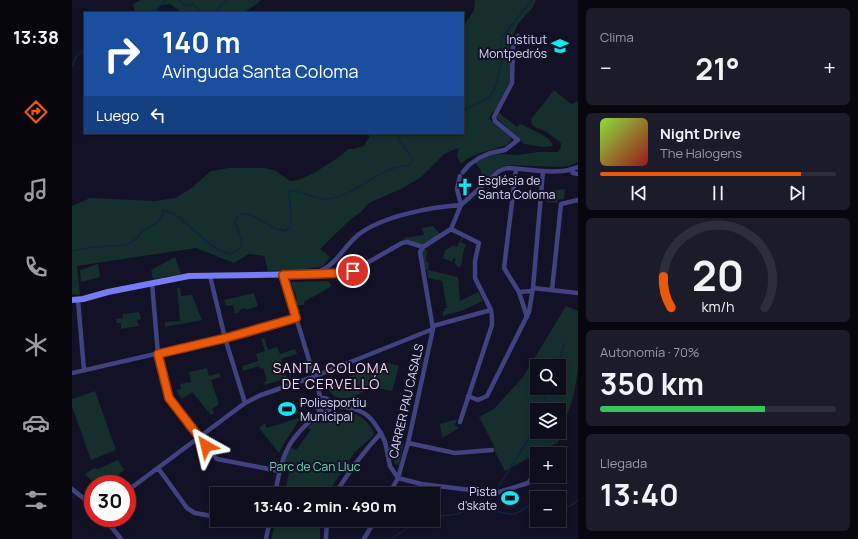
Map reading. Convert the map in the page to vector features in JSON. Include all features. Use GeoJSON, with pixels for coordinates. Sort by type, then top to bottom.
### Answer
{"type":"FeatureCollection","features":[{"type":"Feature","properties":{"kind":"street"},"geometry":{"type":"LineString","coordinates":[[461,206],[457,189],[461,174],[469,165],[480,158],[490,153],[505,150],[518,140],[495,120],[494,117],[512,82],[513,45],[518,36]]}},
{"type":"Feature","properties":{"kind":"street"},"geometry":{"type":"LineString","coordinates":[[84,370],[75,300],[189,276],[346,273],[353,271],[397,245],[405,242],[423,247],[428,244],[451,228],[461,206],[499,171],[507,168],[560,171],[571,170],[578,167]]}},
{"type":"Feature","properties":{"kind":"street"},"geometry":{"type":"LineString","coordinates":[[516,169],[504,268],[519,292],[527,317]]}},
{"type":"Feature","properties":{"kind":"street"},"geometry":{"type":"LineString","coordinates":[[571,170],[573,173],[578,174]]}},
{"type":"Feature","properties":{"kind":"street"},"geometry":{"type":"LineString","coordinates":[[468,396],[478,400],[487,396],[527,317],[532,289],[543,171]]}},
{"type":"Feature","properties":{"kind":"street"},"geometry":{"type":"LineString","coordinates":[[552,290],[561,204],[578,200]]}},
{"type":"Feature","properties":{"kind":"street"},"geometry":{"type":"LineString","coordinates":[[312,274],[329,267],[358,235],[388,218],[445,206],[461,206]]}},
{"type":"Feature","properties":{"kind":"street"},"geometry":{"type":"LineString","coordinates":[[451,228],[479,243],[474,261],[475,278],[491,310],[492,318],[492,325],[460,422]]}},
{"type":"Feature","properties":{"kind":"street","name":"CARRER PAU CASALS"},"geometry":{"type":"LineString","coordinates":[[393,487],[398,478],[408,443],[433,327],[420,252],[423,247]]}},
{"type":"Feature","properties":{"kind":"street"},"geometry":{"type":"LineString","coordinates":[[329,267],[329,270],[332,273]]}},
{"type":"Feature","properties":{"kind":"street"},"geometry":{"type":"LineString","coordinates":[[283,275],[313,377],[321,399]]}},
{"type":"Feature","properties":{"kind":"street"},"geometry":{"type":"LineString","coordinates":[[210,276],[245,402]]}},
{"type":"Feature","properties":{"kind":"street"},"geometry":{"type":"LineString","coordinates":[[152,283],[158,354],[169,398],[213,455],[218,459],[279,471]]}},
{"type":"Feature","properties":{"kind":"street"},"geometry":{"type":"LineString","coordinates":[[519,292],[532,289],[578,293]]}},
{"type":"Feature","properties":{"kind":"street"},"geometry":{"type":"LineString","coordinates":[[136,484],[245,402],[261,394],[313,377],[433,327],[491,310]]}},
{"type":"Feature","properties":{"kind":"street"},"geometry":{"type":"LineString","coordinates":[[72,373],[226,338],[296,318]]}},
{"type":"Feature","properties":{"kind":"street"},"geometry":{"type":"LineString","coordinates":[[321,399],[328,399],[331,405]]}},
{"type":"Feature","properties":{"kind":"street"},"geometry":{"type":"LineString","coordinates":[[321,399],[317,404],[321,411]]}},
{"type":"Feature","properties":{"kind":"street"},"geometry":{"type":"LineString","coordinates":[[276,487],[281,460],[291,440],[321,411],[328,411],[331,405]]}},
{"type":"Feature","properties":{"kind":"street"},"geometry":{"type":"LineString","coordinates":[[331,405],[350,408],[366,414],[372,419],[382,433],[390,466],[398,478],[421,484],[496,493],[528,483],[530,480]]}},
{"type":"Feature","properties":{"kind":"street"},"geometry":{"type":"LineString","coordinates":[[339,487],[362,453],[382,433]]}},
{"type":"Feature","properties":{"kind":"street"},"geometry":{"type":"LineString","coordinates":[[408,443],[455,453],[492,450]]}},
{"type":"Feature","properties":{"kind":"street"},"geometry":{"type":"LineString","coordinates":[[158,468],[187,508],[195,513],[210,516]]}},
{"type":"Feature","properties":{"kind":"street"},"geometry":{"type":"LineString","coordinates":[[72,490],[84,498]]}},
{"type":"Feature","properties":{"kind":"street"},"geometry":{"type":"LineString","coordinates":[[112,527],[121,539]]}},
{"type":"Feature","properties":{"kind":"street"},"geometry":{"type":"LineString","coordinates":[[266,539],[269,527]]}},
{"type":"Feature","properties":{"kind":"street"},"geometry":{"type":"LineString","coordinates":[[326,539],[327,527]]}},
{"type":"Feature","properties":{"kind":"street"},"geometry":{"type":"LineString","coordinates":[[364,539],[370,527]]}},
{"type":"Feature","properties":{"kind":"green space"},"geometry":{"type":"Polygon","coordinates":[[[141,0],[261,0],[244,12],[181,12],[170,4],[161,5],[156,12],[135,12],[133,4],[141,0]]]}},
{"type":"Feature","properties":{"kind":"green space"},"geometry":{"type":"Polygon","coordinates":[[[475,0],[536,0],[533,7],[518,24],[509,44],[511,79],[496,109],[491,114],[489,119],[509,134],[511,138],[510,142],[506,145],[477,154],[461,164],[457,156],[459,148],[444,154],[420,178],[403,188],[369,203],[320,249],[330,257],[323,266],[302,270],[268,271],[264,256],[249,254],[234,263],[196,248],[77,266],[80,295],[72,294],[72,206],[90,198],[155,201],[175,198],[189,190],[211,171],[229,168],[265,168],[276,171],[290,181],[298,180],[314,173],[339,157],[348,149],[364,146],[369,134],[464,134],[464,25],[474,10],[475,0]]]}},
{"type":"Feature","properties":{"kind":"green space"},"geometry":{"type":"Polygon","coordinates":[[[554,90],[571,104],[578,101],[578,162],[569,166],[561,167],[507,165],[496,170],[483,182],[481,178],[481,171],[475,162],[491,155],[558,152],[561,147],[561,143],[548,133],[533,126],[531,122],[532,118],[554,90]]]}},
{"type":"Feature","properties":{"kind":"green space"},"geometry":{"type":"Polygon","coordinates":[[[498,112],[517,127],[520,124],[523,125],[544,136],[551,141],[553,145],[543,147],[524,144],[497,118],[498,112]]]}},
{"type":"Feature","properties":{"kind":"green space"},"geometry":{"type":"Polygon","coordinates":[[[565,189],[564,199],[558,200],[557,203],[546,202],[546,198],[543,198],[543,192],[565,189]]]}},
{"type":"Feature","properties":{"kind":"green space"},"geometry":{"type":"Polygon","coordinates":[[[433,226],[440,234],[423,245],[405,240],[403,238],[424,235],[422,228],[433,226]]]}},
{"type":"Feature","properties":{"kind":"green space"},"geometry":{"type":"Polygon","coordinates":[[[462,237],[461,242],[466,244],[462,262],[460,267],[458,267],[454,262],[456,259],[454,258],[452,262],[443,258],[444,251],[454,245],[457,247],[462,237]]]}},
{"type":"Feature","properties":{"kind":"green space"},"geometry":{"type":"Polygon","coordinates":[[[424,249],[427,250],[426,261],[429,263],[428,270],[458,277],[460,301],[478,292],[483,301],[461,311],[442,316],[443,311],[445,311],[444,308],[447,308],[442,281],[428,278],[427,270],[424,269],[422,252],[424,249]]]}},
{"type":"Feature","properties":{"kind":"green space"},"geometry":{"type":"Polygon","coordinates":[[[175,257],[181,274],[153,279],[151,270],[175,257]]]}},
{"type":"Feature","properties":{"kind":"green space"},"geometry":{"type":"Polygon","coordinates":[[[98,264],[100,277],[81,282],[80,270],[98,264]]]}},
{"type":"Feature","properties":{"kind":"green space"},"geometry":{"type":"Polygon","coordinates":[[[328,281],[332,286],[304,302],[304,305],[297,305],[295,300],[297,299],[291,282],[328,281]]]}},
{"type":"Feature","properties":{"kind":"green space"},"geometry":{"type":"Polygon","coordinates":[[[177,288],[180,288],[181,296],[192,295],[202,320],[165,327],[165,322],[180,321],[177,288]]]}},
{"type":"Feature","properties":{"kind":"green space"},"geometry":{"type":"Polygon","coordinates":[[[254,293],[258,306],[246,310],[245,308],[239,310],[240,312],[235,314],[233,305],[226,306],[224,300],[254,293]]]}},
{"type":"Feature","properties":{"kind":"green space"},"geometry":{"type":"Polygon","coordinates":[[[566,306],[578,311],[578,369],[574,394],[566,418],[566,403],[530,403],[530,439],[559,439],[558,443],[548,447],[530,447],[530,457],[505,471],[479,417],[494,409],[523,377],[530,365],[530,395],[566,395],[566,359],[534,359],[566,306]]]}},
{"type":"Feature","properties":{"kind":"green space"},"geometry":{"type":"Polygon","coordinates":[[[139,312],[141,319],[137,320],[139,326],[121,329],[121,323],[117,323],[116,319],[123,318],[123,314],[139,312]]]}},
{"type":"Feature","properties":{"kind":"green space"},"geometry":{"type":"Polygon","coordinates":[[[264,338],[268,350],[277,347],[280,354],[295,349],[297,354],[281,359],[282,362],[279,363],[283,376],[286,375],[287,378],[265,385],[264,382],[267,381],[263,368],[260,369],[259,366],[243,371],[242,366],[258,361],[256,354],[265,351],[261,339],[264,338]]]}},
{"type":"Feature","properties":{"kind":"green space"},"geometry":{"type":"Polygon","coordinates":[[[385,362],[399,366],[392,391],[339,381],[385,362]]]}},
{"type":"Feature","properties":{"kind":"green space"},"geometry":{"type":"Polygon","coordinates":[[[207,368],[209,376],[219,373],[221,377],[211,380],[219,404],[212,409],[214,413],[211,415],[192,392],[182,399],[176,390],[181,389],[180,384],[191,382],[189,372],[207,368]]]}},
{"type":"Feature","properties":{"kind":"green space"},"geometry":{"type":"Polygon","coordinates":[[[325,380],[367,387],[356,396],[342,398],[332,394],[325,385],[325,380]]]}},
{"type":"Feature","properties":{"kind":"green space"},"geometry":{"type":"Polygon","coordinates":[[[95,391],[116,450],[91,460],[72,406],[72,399],[95,391]]]}},
{"type":"Feature","properties":{"kind":"green space","name":"Parc de Can Lluc"},"geometry":{"type":"Polygon","coordinates":[[[349,412],[362,418],[374,431],[373,436],[355,452],[332,487],[286,487],[290,466],[283,465],[290,447],[296,450],[311,430],[308,427],[329,414],[349,412]]]}},
{"type":"Feature","properties":{"kind":"green space"},"geometry":{"type":"Polygon","coordinates":[[[301,417],[279,453],[259,428],[265,423],[267,428],[301,417]]]}},
{"type":"Feature","properties":{"kind":"green space"},"geometry":{"type":"Polygon","coordinates":[[[457,419],[455,425],[459,428],[442,438],[440,424],[457,419]]]}},
{"type":"Feature","properties":{"kind":"green space"},"geometry":{"type":"Polygon","coordinates":[[[389,443],[396,445],[404,443],[399,465],[395,464],[392,457],[395,455],[394,453],[391,454],[389,443]]]}},
{"type":"Feature","properties":{"kind":"green space"},"geometry":{"type":"Polygon","coordinates":[[[118,460],[124,470],[118,475],[85,474],[94,468],[98,469],[118,460]]]}},
{"type":"Feature","properties":{"kind":"green space"},"geometry":{"type":"Polygon","coordinates":[[[274,527],[320,527],[320,539],[271,539],[274,527]]]}},
{"type":"Feature","properties":{"kind":"waterway"},"geometry":{"type":"LineString","coordinates":[[150,12],[155,10],[166,0]]}},
{"type":"Feature","properties":{"kind":"waterway"},"geometry":{"type":"LineString","coordinates":[[180,0],[182,4],[187,6],[192,4],[202,12]]}},
{"type":"Feature","properties":{"kind":"waterway"},"geometry":{"type":"LineString","coordinates":[[214,12],[227,0]]}},
{"type":"Feature","properties":{"kind":"waterway"},"geometry":{"type":"LineString","coordinates":[[464,110],[482,102],[494,91],[502,58],[502,37],[532,0]]}},
{"type":"Feature","properties":{"kind":"waterway"},"geometry":{"type":"LineString","coordinates":[[72,66],[78,55],[84,51]]}},
{"type":"Feature","properties":{"kind":"waterway"},"geometry":{"type":"LineString","coordinates":[[72,251],[93,247],[126,245],[136,239],[143,231],[158,222],[164,211],[171,212],[212,245],[221,251],[231,254],[237,250],[242,243],[235,221],[238,216],[248,214],[258,218],[273,228],[284,231],[290,228],[291,218],[289,192],[291,190],[313,197],[327,199],[345,194],[386,171],[398,167],[409,166],[412,160],[410,155],[398,139],[403,134]]}},
{"type":"Feature","properties":{"kind":"waterway"},"geometry":{"type":"LineString","coordinates":[[559,359],[565,343]]}},
{"type":"Feature","properties":{"kind":"waterway"},"geometry":{"type":"LineString","coordinates":[[544,403],[546,395]]}},
{"type":"Feature","properties":{"kind":"waterway"},"geometry":{"type":"LineString","coordinates":[[499,486],[530,436]]}},
{"type":"Feature","properties":{"kind":"waterway"},"geometry":{"type":"LineString","coordinates":[[487,503],[491,496]]}},
{"type":"Feature","properties":{"kind":"waterway"},"geometry":{"type":"LineString","coordinates":[[566,506],[570,506],[578,500]]}},
{"type":"Feature","properties":{"kind":"waterway"},"geometry":{"type":"LineString","coordinates":[[440,516],[458,514],[481,501],[496,505],[499,512],[510,514],[519,512],[530,505]]}},
{"type":"Feature","properties":{"kind":"waterway"},"geometry":{"type":"LineString","coordinates":[[391,539],[409,527]]}},
{"type":"Feature","properties":{"kind":"place","name":"Institut Montpedrós"},"geometry":{"type":"Point","coordinates":[560,46]}},
{"type":"Feature","properties":{"kind":"place","name":"Església de Santa Coloma"},"geometry":{"type":"Point","coordinates":[465,187]}},
{"type":"Feature","properties":{"kind":"place","name":"Poliesportiu Municipal"},"geometry":{"type":"Point","coordinates":[287,409]}},
{"type":"Feature","properties":{"kind":"place","name":"Pista d'skate"},"geometry":{"type":"Point","coordinates":[510,498]}},
{"type":"Feature","properties":{"kind":"district","name":"SANTA COLOMA DE CERVELLÓ"},"geometry":{"type":"Point","coordinates":[331,376]}},
{"type":"Feature","properties":{"kind":"route"},"geometry":{"type":"LineString","coordinates":[[206,446],[169,398],[158,354],[226,338],[296,318],[283,275],[346,273],[353,271]]}}]}
